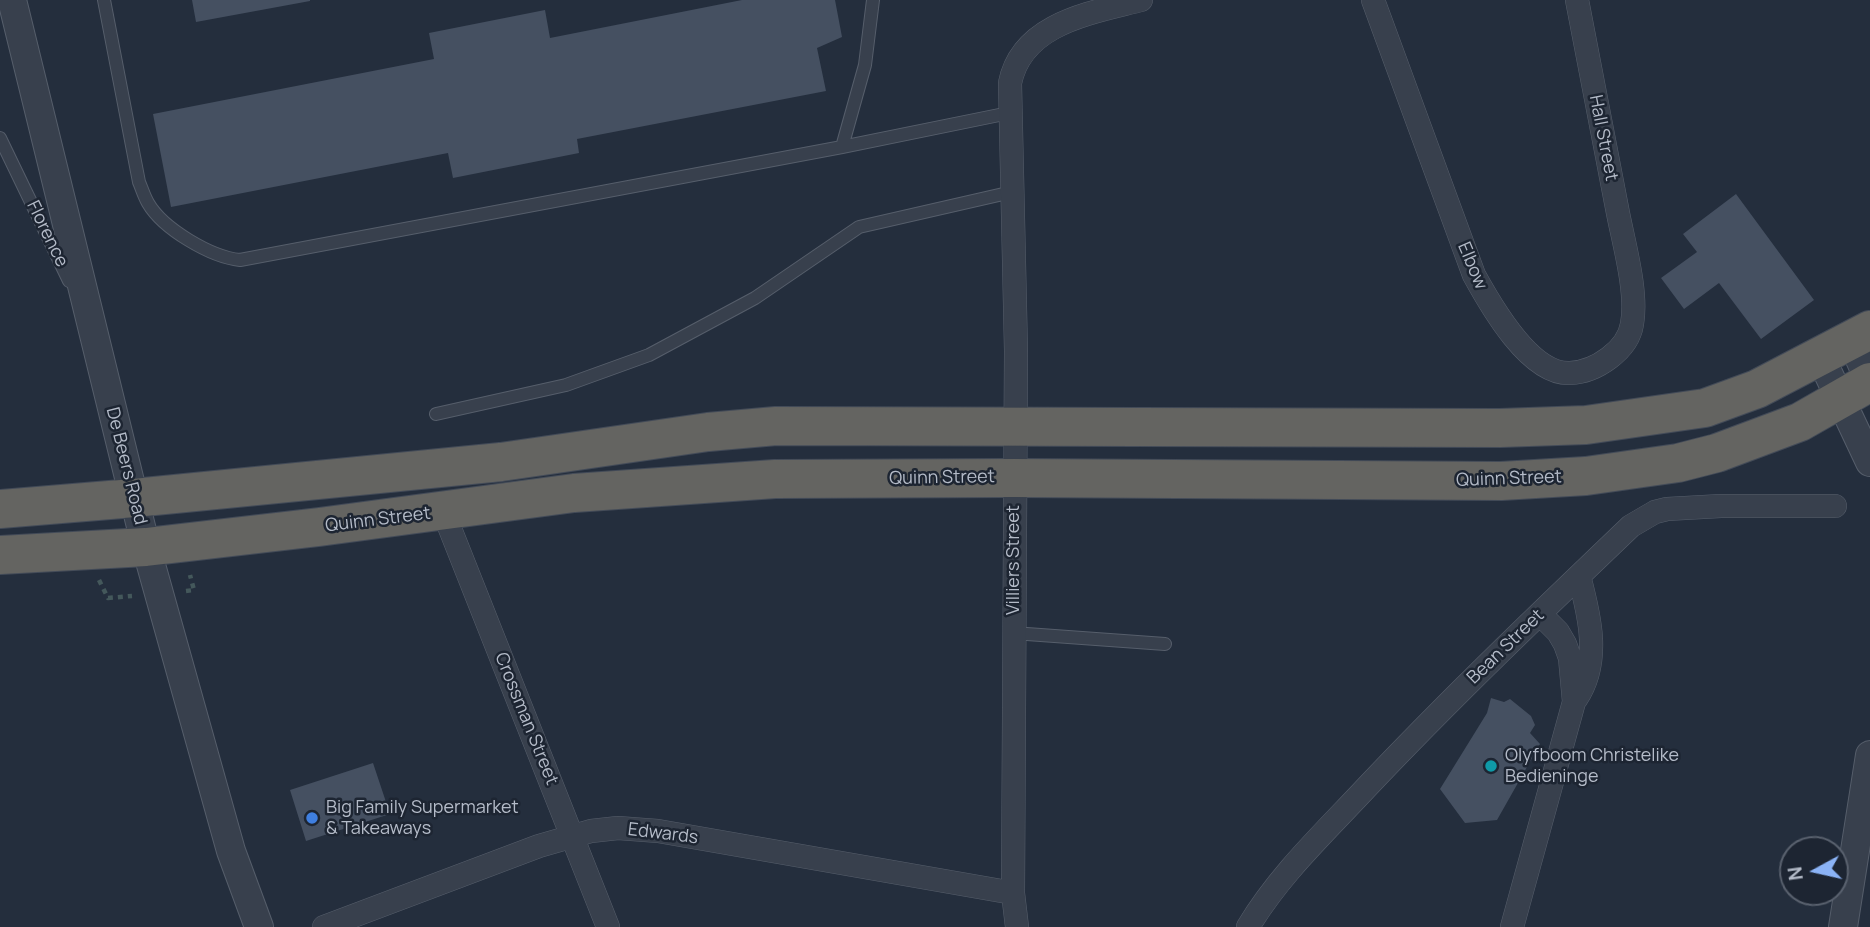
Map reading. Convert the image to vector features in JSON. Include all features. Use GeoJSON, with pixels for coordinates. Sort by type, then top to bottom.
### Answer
{"type":"FeatureCollection","features":[{"type":"Feature","properties":{"kind":"highway"},"geometry":{"type":"LineString","coordinates":[[0,509],[501,463],[708,432],[776,426],[1500,428],[1586,425],[1705,408],[1757,389],[1847,341]]}},
{"type":"Feature","properties":{"kind":"highway","name":"Quinn Street"},"geometry":{"type":"LineString","coordinates":[[0,555],[146,547],[615,489],[775,480],[1014,478],[1489,482],[1586,476],[1678,463],[1717,453],[1800,422],[1860,388]]}},
{"type":"Feature","properties":{"kind":"street","name":"De Beers Road"},"geometry":{"type":"LineString","coordinates":[[12,0],[146,547],[223,825],[258,927]]}},
{"type":"Feature","properties":{"kind":"street","name":"Villiers Street"},"geometry":{"type":"LineString","coordinates":[[1017,927],[1013,893],[1016,351],[1010,83],[1013,68],[1023,52],[1057,26],[1074,18],[1141,0]]}},
{"type":"Feature","properties":{"kind":"street","name":"Elbow"},"geometry":{"type":"LineString","coordinates":[[1373,0],[1474,275],[1513,336],[1549,370],[1571,373],[1610,358],[1625,341],[1632,324],[1630,276]]}},
{"type":"Feature","properties":{"kind":"street","name":"Hall Street"},"geometry":{"type":"LineString","coordinates":[[1577,0],[1630,276]]}},
{"type":"Feature","properties":{"kind":"street"},"geometry":{"type":"LineString","coordinates":[[1847,341],[1860,388],[1870,461]]}},
{"type":"Feature","properties":{"kind":"street","name":"Bean Street"},"geometry":{"type":"LineString","coordinates":[[1248,927],[1263,902],[1301,856],[1415,737],[1630,526],[1655,512],[1721,506],[1835,506]]}},
{"type":"Feature","properties":{"kind":"street","name":"Crossman Street"},"geometry":{"type":"LineString","coordinates":[[443,511],[608,927]]}},
{"type":"Feature","properties":{"kind":"street"},"geometry":{"type":"LineString","coordinates":[[1512,927],[1574,702],[1584,688],[1590,671],[1589,619],[1578,576]]}},
{"type":"Feature","properties":{"kind":"street"},"geometry":{"type":"LineString","coordinates":[[1540,614],[1565,643],[1570,657],[1574,702]]}},
{"type":"Feature","properties":{"kind":"street"},"geometry":{"type":"LineString","coordinates":[[1843,927],[1870,755]]}},
{"type":"Feature","properties":{"kind":"street","name":"Edwards"},"geometry":{"type":"LineString","coordinates":[[324,927],[539,846],[591,831],[618,828],[658,831],[1013,893]]}},
{"type":"Feature","properties":{"kind":"lane"},"geometry":{"type":"LineString","coordinates":[[104,0],[139,182],[148,204],[163,222],[203,248],[228,259],[240,260],[1009,113]]}},
{"type":"Feature","properties":{"kind":"lane"},"geometry":{"type":"LineString","coordinates":[[842,147],[864,65],[873,0]]}},
{"type":"Feature","properties":{"kind":"lane","name":"Florence"},"geometry":{"type":"LineString","coordinates":[[0,138],[94,331]]}},
{"type":"Feature","properties":{"kind":"lane"},"geometry":{"type":"LineString","coordinates":[[436,414],[566,385],[649,355],[755,298],[859,227],[1012,192]]}},
{"type":"Feature","properties":{"kind":"lane"},"geometry":{"type":"LineString","coordinates":[[1013,633],[1165,644]]}},
{"type":"Feature","properties":{"kind":"building"},"geometry":{"type":"Polygon","coordinates":[[[192,0],[310,0],[310,1],[196,22],[192,0]]]}},
{"type":"Feature","properties":{"kind":"building"},"geometry":{"type":"Polygon","coordinates":[[[742,0],[835,0],[842,37],[817,48],[826,91],[577,139],[579,153],[453,178],[448,153],[171,207],[153,114],[434,59],[429,33],[545,10],[550,38],[742,0]]]}},
{"type":"Feature","properties":{"kind":"building"},"geometry":{"type":"Polygon","coordinates":[[[1736,194],[1814,300],[1761,339],[1719,283],[1684,309],[1661,278],[1697,252],[1683,234],[1736,194]]]}},
{"type":"Feature","properties":{"kind":"building","name":"Olyfboom Christelike Bedieninge"},"geometry":{"type":"Polygon","coordinates":[[[1491,698],[1504,702],[1510,699],[1531,716],[1535,725],[1530,733],[1540,744],[1497,820],[1465,823],[1440,789],[1487,713],[1491,698]]]}},
{"type":"Feature","properties":{"kind":"building"},"geometry":{"type":"Polygon","coordinates":[[[373,763],[390,814],[306,841],[290,790],[373,763]]]}},
{"type":"Feature","properties":{"kind":"place","name":"Olyfboom Christelike Bedieninge"},"geometry":{"type":"Point","coordinates":[1491,766]}},
{"type":"Feature","properties":{"kind":"place","name":"Big Family Supermarket & Takeaways"},"geometry":{"type":"Point","coordinates":[312,818]}}]}
